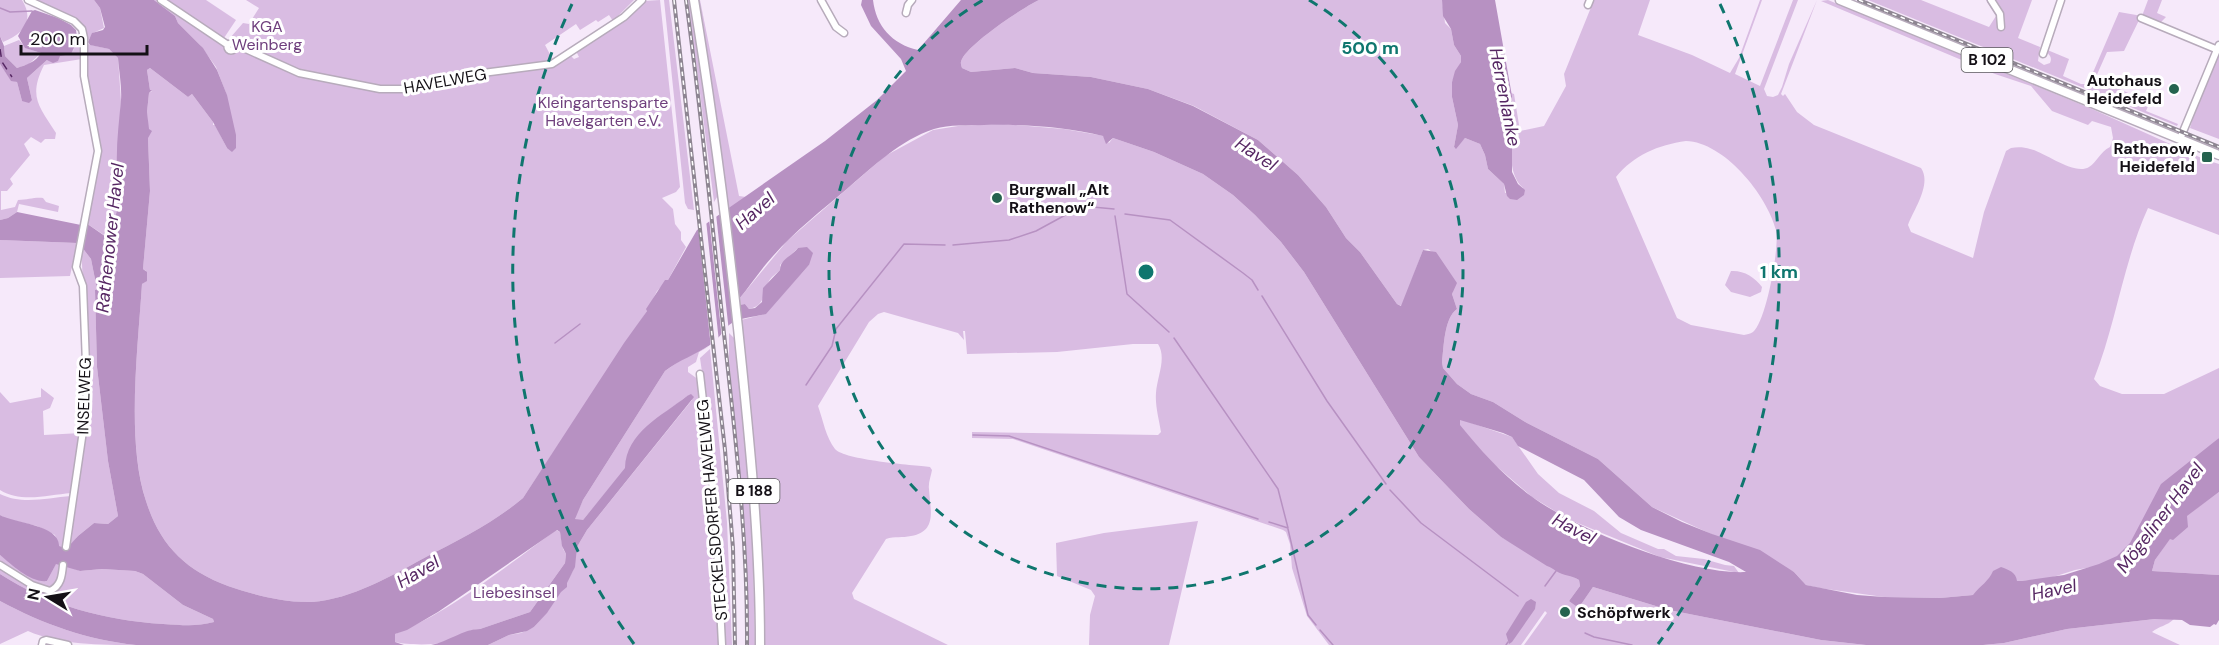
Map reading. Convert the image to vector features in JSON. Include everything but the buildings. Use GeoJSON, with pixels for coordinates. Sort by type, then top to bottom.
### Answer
{"type":"FeatureCollection","features":[{"type":"Feature","properties":{"kind":"main road","name":"B 188"},"geometry":{"type":"LineString","coordinates":[[694,0],[712,109],[739,338],[754,489],[760,645]]}},
{"type":"Feature","properties":{"kind":"main road","name":"B 102"},"geometry":{"type":"LineString","coordinates":[[1840,0],[2181,136],[2219,155]]}},
{"type":"Feature","properties":{"kind":"street","name":"INSELWEG"},"geometry":{"type":"LineString","coordinates":[[28,0],[74,21],[82,29],[84,76],[98,151],[76,267],[83,286],[86,394],[83,431],[66,547]]}},
{"type":"Feature","properties":{"kind":"street","name":"HAVELWEG"},"geometry":{"type":"LineString","coordinates":[[161,0],[231,45],[239,46],[299,73],[380,89],[403,89],[459,76],[552,64],[621,19],[642,0]]}},
{"type":"Feature","properties":{"kind":"street"},"geometry":{"type":"LineString","coordinates":[[821,0],[836,27],[844,33]]}},
{"type":"Feature","properties":{"kind":"street"},"geometry":{"type":"LineString","coordinates":[[906,13],[912,0]]}},
{"type":"Feature","properties":{"kind":"street"},"geometry":{"type":"LineString","coordinates":[[1991,0],[2000,14],[2001,27]]}},
{"type":"Feature","properties":{"kind":"street"},"geometry":{"type":"LineString","coordinates":[[2043,54],[2061,0]]}},
{"type":"Feature","properties":{"kind":"street"},"geometry":{"type":"LineString","coordinates":[[2141,18],[2218,48],[2181,136]]}},
{"type":"Feature","properties":{"kind":"street","name":"STECKELSDORFER HAVELWEG"},"geometry":{"type":"LineString","coordinates":[[700,374],[715,507],[722,645]]}},
{"type":"Feature","properties":{"kind":"street"},"geometry":{"type":"LineString","coordinates":[[0,565],[44,591],[55,589],[61,579],[63,565]]}},
{"type":"Feature","properties":{"kind":"street"},"geometry":{"type":"LineString","coordinates":[[42,645],[46,640],[68,645]]}},
{"type":"Feature","properties":{"kind":"green space"},"geometry":{"type":"Polygon","coordinates":[[[0,0],[22,0],[27,14],[25,26],[21,31],[3,42],[0,36],[0,0]]]}},
{"type":"Feature","properties":{"kind":"green space"},"geometry":{"type":"Polygon","coordinates":[[[34,0],[94,0],[100,8],[104,28],[93,33],[88,41],[84,27],[78,20],[34,0]]]}},
{"type":"Feature","properties":{"kind":"green space"},"geometry":{"type":"Polygon","coordinates":[[[154,0],[158,0],[224,45],[229,53],[237,48],[296,74],[378,90],[409,85],[391,87],[373,85],[295,70],[231,41],[230,38],[243,23],[249,24],[259,8],[246,0],[634,0],[613,21],[609,15],[580,30],[576,24],[545,45],[553,60],[549,62],[551,67],[570,55],[574,59],[579,57],[576,51],[644,1],[660,0],[680,187],[676,192],[662,198],[673,209],[675,224],[681,232],[681,240],[686,247],[668,280],[657,291],[647,311],[523,498],[464,537],[385,579],[342,596],[312,602],[291,601],[269,598],[213,580],[187,564],[176,554],[159,531],[146,501],[136,451],[135,394],[142,284],[146,281],[146,271],[143,269],[150,191],[147,112],[149,93],[152,91],[147,70],[150,68],[188,97],[192,94],[215,125],[227,148],[236,148],[226,93],[216,67],[200,45],[178,23],[175,16],[154,0]]]}},
{"type":"Feature","properties":{"kind":"green space"},"geometry":{"type":"Polygon","coordinates":[[[165,0],[206,0],[236,20],[224,38],[221,38],[165,0]]]}},
{"type":"Feature","properties":{"kind":"green space"},"geometry":{"type":"Polygon","coordinates":[[[664,0],[669,0],[694,210],[688,209],[685,203],[664,0]]]}},
{"type":"Feature","properties":{"kind":"green space"},"geometry":{"type":"Polygon","coordinates":[[[688,0],[690,0],[708,109],[719,194],[714,202],[688,0]]]}},
{"type":"Feature","properties":{"kind":"green space"},"geometry":{"type":"Polygon","coordinates":[[[697,0],[700,0],[739,196],[746,197],[729,209],[697,0]]]}},
{"type":"Feature","properties":{"kind":"green space"},"geometry":{"type":"Polygon","coordinates":[[[1039,0],[1442,0],[1445,23],[1451,29],[1454,45],[1461,56],[1461,62],[1452,82],[1452,97],[1458,125],[1454,147],[1465,138],[1480,144],[1488,169],[1504,184],[1505,193],[1523,188],[1516,180],[1511,157],[1511,93],[1514,94],[1520,131],[1544,126],[1566,86],[1564,74],[1594,0],[1650,0],[1638,35],[1692,55],[1730,73],[1739,58],[1760,0],[1762,0],[1735,74],[1760,86],[1793,0],[1798,0],[1764,89],[1767,96],[1773,97],[1778,95],[1782,87],[1789,64],[1817,0],[1781,94],[1783,96],[1785,94],[1797,112],[1814,125],[1921,168],[1924,174],[1923,189],[1908,225],[1911,232],[1973,258],[1984,212],[2006,151],[2011,148],[2028,148],[2068,166],[2083,169],[2092,165],[2110,147],[2113,138],[2111,127],[2092,121],[2088,125],[2052,111],[2031,86],[1995,74],[1821,1],[1828,0],[2219,164],[2219,235],[2148,208],[2132,250],[2094,379],[2100,386],[2122,394],[2164,394],[2219,368],[2219,438],[2115,563],[2075,570],[2050,578],[2009,581],[1973,595],[1940,598],[1884,597],[1806,585],[1794,572],[1652,507],[1598,459],[1527,423],[1493,402],[1471,394],[1457,384],[1443,368],[1442,362],[1447,326],[1449,319],[1457,309],[1452,294],[1454,287],[1432,252],[1428,249],[1423,250],[1402,306],[1397,304],[1360,252],[1346,238],[1326,207],[1298,175],[1258,140],[1194,106],[1148,89],[1091,77],[1033,73],[1015,68],[971,72],[962,68],[962,59],[975,44],[997,26],[1039,0]],[[1686,141],[1656,148],[1639,157],[1616,177],[1677,318],[1691,325],[1744,335],[1753,332],[1763,314],[1774,267],[1776,230],[1763,201],[1742,173],[1715,150],[1686,141]]]}},
{"type":"Feature","properties":{"kind":"green space"},"geometry":{"type":"Polygon","coordinates":[[[1868,0],[1921,0],[1989,27],[1996,16],[1986,0],[2032,0],[2018,38],[2040,47],[2038,61],[2044,65],[2050,63],[2051,59],[2045,49],[2069,59],[2063,76],[2081,84],[2088,84],[2119,12],[2142,16],[2148,0],[2162,0],[2157,13],[2166,17],[2159,24],[2141,16],[2124,51],[2107,52],[2095,79],[2150,102],[2146,111],[2178,124],[2177,126],[1868,0]]]}},
{"type":"Feature","properties":{"kind":"green space"},"geometry":{"type":"Polygon","coordinates":[[[19,40],[26,48],[41,53],[29,64],[17,68],[5,56],[4,46],[19,40]]]}},
{"type":"Feature","properties":{"kind":"green space"},"geometry":{"type":"Polygon","coordinates":[[[82,43],[82,59],[44,65],[36,93],[41,108],[56,133],[55,139],[45,139],[41,143],[31,137],[24,144],[30,155],[10,179],[13,184],[7,191],[1,191],[1,210],[15,207],[18,200],[43,198],[46,202],[59,206],[58,212],[19,204],[17,212],[0,220],[0,64],[11,80],[17,82],[22,101],[32,100],[27,78],[47,60],[73,51],[75,46],[82,43]]]}},
{"type":"Feature","properties":{"kind":"green space"},"geometry":{"type":"Polygon","coordinates":[[[87,44],[109,49],[118,58],[121,101],[117,166],[119,233],[113,241],[86,223],[100,151],[86,76],[87,44]]]}},
{"type":"Feature","properties":{"kind":"green space"},"geometry":{"type":"Polygon","coordinates":[[[2219,56],[2219,139],[2190,128],[2198,101],[2216,58],[2219,56]]]}},
{"type":"Feature","properties":{"kind":"green space"},"geometry":{"type":"Polygon","coordinates":[[[1004,124],[1064,129],[1099,135],[1109,143],[1113,138],[1154,152],[1203,174],[1233,195],[1281,242],[1304,272],[1419,457],[1469,509],[1501,537],[1579,580],[1580,586],[1569,601],[1582,603],[1593,587],[1669,610],[1821,640],[1866,645],[1524,645],[1547,613],[1545,611],[1521,645],[1329,645],[1307,616],[1292,568],[1290,544],[1283,530],[1013,439],[972,438],[972,432],[1158,435],[1161,432],[1156,393],[1162,355],[1158,344],[1133,344],[1057,352],[967,354],[965,331],[963,331],[964,340],[958,333],[884,312],[869,322],[818,406],[829,440],[841,453],[865,459],[930,467],[932,470],[929,482],[931,511],[929,524],[920,533],[908,537],[886,539],[852,593],[854,599],[948,645],[763,645],[741,320],[765,314],[809,265],[798,248],[780,265],[780,270],[770,280],[758,305],[749,309],[745,304],[739,305],[739,299],[787,241],[885,156],[933,130],[958,126],[1004,124]]]}},
{"type":"Feature","properties":{"kind":"green space"},"geometry":{"type":"Polygon","coordinates":[[[0,240],[77,243],[70,276],[0,278],[0,240]]]}},
{"type":"Feature","properties":{"kind":"green space"},"geometry":{"type":"Polygon","coordinates":[[[81,246],[91,259],[97,289],[95,290],[97,367],[108,461],[118,516],[108,524],[94,523],[68,548],[58,546],[55,535],[37,526],[7,519],[0,515],[0,494],[26,500],[71,496],[76,502],[89,395],[81,246]]]}},
{"type":"Feature","properties":{"kind":"green space"},"geometry":{"type":"Polygon","coordinates":[[[1731,271],[1752,277],[1762,287],[1761,292],[1750,297],[1731,292],[1725,285],[1731,271]]]}},
{"type":"Feature","properties":{"kind":"green space"},"geometry":{"type":"Polygon","coordinates":[[[729,333],[734,338],[752,511],[755,645],[749,645],[745,529],[729,359],[729,333]]]}},
{"type":"Feature","properties":{"kind":"green space"},"geometry":{"type":"Polygon","coordinates":[[[710,346],[699,352],[696,362],[688,367],[688,372],[699,380],[703,379],[700,358],[710,349],[727,522],[732,645],[488,645],[534,627],[548,611],[573,571],[577,547],[587,530],[692,400],[687,396],[639,436],[632,446],[626,468],[583,520],[577,520],[574,518],[583,500],[665,371],[681,360],[710,346]]]}},
{"type":"Feature","properties":{"kind":"green space"},"geometry":{"type":"Polygon","coordinates":[[[41,388],[54,398],[50,408],[43,411],[44,435],[81,433],[71,493],[35,497],[8,494],[0,490],[0,392],[10,403],[41,397],[41,388]]]}},
{"type":"Feature","properties":{"kind":"green space"},"geometry":{"type":"Polygon","coordinates":[[[1460,419],[1512,437],[1538,474],[1559,493],[1594,511],[1621,533],[1658,549],[1664,549],[1676,556],[1704,559],[1734,566],[1739,573],[1660,557],[1568,519],[1532,497],[1488,459],[1459,425],[1460,419]]]}},
{"type":"Feature","properties":{"kind":"green space"},"geometry":{"type":"Polygon","coordinates":[[[2219,492],[2219,575],[2152,571],[2155,560],[2170,538],[2187,527],[2186,516],[2219,492]]]}},
{"type":"Feature","properties":{"kind":"green space"},"geometry":{"type":"Polygon","coordinates":[[[1198,521],[1169,645],[1089,645],[1090,615],[1095,596],[1091,590],[1057,576],[1056,543],[1104,533],[1198,521]]]}},
{"type":"Feature","properties":{"kind":"green space","name":"Liebesinsel"},"geometry":{"type":"Polygon","coordinates":[[[556,530],[560,532],[566,554],[565,563],[530,612],[470,631],[443,643],[395,642],[395,634],[457,601],[556,530]]]}},
{"type":"Feature","properties":{"kind":"green space"},"geometry":{"type":"Polygon","coordinates":[[[0,555],[47,581],[56,563],[61,565],[59,576],[54,584],[47,588],[33,583],[0,563],[0,555]]]}},
{"type":"Feature","properties":{"kind":"green space"},"geometry":{"type":"Polygon","coordinates":[[[65,565],[80,571],[102,569],[135,571],[143,574],[183,605],[213,619],[214,622],[195,625],[163,624],[99,615],[38,595],[0,574],[0,568],[30,587],[48,594],[59,587],[65,565]]]}},
{"type":"Feature","properties":{"kind":"green space"},"geometry":{"type":"Polygon","coordinates":[[[0,601],[66,630],[118,643],[136,645],[67,642],[28,631],[0,644],[0,601]]]}},
{"type":"Feature","properties":{"kind":"green space"},"geometry":{"type":"Polygon","coordinates":[[[2174,619],[2152,632],[2180,645],[1983,645],[2004,643],[2067,629],[2174,619]]]}},
{"type":"Feature","properties":{"kind":"water"},"geometry":{"type":"Polygon","coordinates":[[[94,0],[154,0],[175,16],[178,23],[203,48],[217,70],[227,95],[236,135],[236,148],[232,152],[227,148],[213,122],[192,94],[188,97],[150,68],[147,70],[150,90],[152,90],[149,93],[147,112],[149,129],[152,131],[148,138],[150,191],[143,269],[147,272],[147,281],[142,284],[136,365],[136,451],[146,501],[167,543],[187,564],[199,572],[213,580],[248,592],[269,598],[301,602],[342,596],[385,579],[464,537],[523,498],[647,311],[646,309],[665,280],[668,280],[697,230],[825,141],[877,100],[906,71],[901,59],[871,26],[861,5],[862,0],[873,0],[882,26],[893,38],[918,50],[961,0],[1039,0],[985,35],[962,59],[962,68],[971,72],[1015,68],[1033,73],[1091,77],[1148,89],[1193,106],[1258,140],[1298,175],[1326,207],[1346,238],[1360,252],[1397,304],[1401,306],[1423,250],[1436,252],[1457,283],[1452,294],[1457,309],[1449,319],[1447,326],[1443,368],[1457,384],[1471,394],[1493,402],[1527,423],[1598,459],[1652,507],[1712,534],[1760,550],[1794,572],[1806,585],[1857,595],[1884,597],[1940,598],[1973,595],[1993,571],[2001,567],[2014,573],[2017,581],[2022,581],[2064,575],[2117,556],[2130,543],[2161,484],[2219,438],[2219,492],[2187,516],[2188,527],[2173,540],[2170,539],[2155,560],[2152,571],[2219,575],[2219,620],[2216,625],[2210,627],[2190,625],[2182,620],[2155,619],[2067,629],[2004,643],[1983,645],[1866,645],[1821,640],[1669,610],[1593,587],[1582,603],[1576,606],[1569,601],[1580,586],[1579,580],[1559,573],[1501,537],[1469,509],[1419,457],[1304,272],[1281,242],[1233,195],[1203,174],[1154,152],[1113,138],[1106,144],[1103,136],[1074,130],[999,125],[940,127],[910,140],[888,154],[790,238],[768,261],[739,299],[739,305],[745,304],[749,309],[755,308],[762,302],[763,288],[780,270],[784,260],[798,248],[807,247],[813,253],[809,265],[766,314],[733,322],[713,343],[665,371],[583,500],[575,519],[583,520],[625,468],[627,455],[638,435],[687,396],[691,394],[694,397],[587,530],[577,547],[575,567],[567,587],[547,613],[527,631],[509,635],[488,645],[431,645],[530,612],[565,563],[566,554],[560,532],[557,530],[438,612],[407,630],[395,634],[395,642],[404,645],[136,645],[83,635],[49,624],[0,601],[0,574],[38,595],[99,615],[163,624],[195,625],[214,622],[213,619],[183,605],[143,574],[135,571],[102,569],[80,571],[56,564],[47,581],[41,581],[22,572],[0,555],[0,515],[44,529],[52,533],[59,546],[67,548],[94,523],[108,524],[118,516],[108,461],[97,367],[95,290],[97,289],[91,259],[81,246],[86,223],[112,241],[118,229],[115,217],[118,199],[117,150],[121,84],[118,58],[109,49],[90,45],[88,42],[92,33],[103,30],[105,27],[100,8],[94,0]],[[1460,420],[1460,425],[1468,435],[1511,480],[1531,496],[1576,523],[1634,548],[1665,558],[1722,571],[1746,572],[1729,562],[1641,530],[1619,517],[1584,480],[1518,446],[1512,437],[1460,420]]]}},
{"type":"Feature","properties":{"kind":"water","name":"Herrenlanke"},"geometry":{"type":"Polygon","coordinates":[[[1442,0],[1495,0],[1512,96],[1512,172],[1518,184],[1525,190],[1524,195],[1517,200],[1507,196],[1504,184],[1488,169],[1480,144],[1465,138],[1456,149],[1454,147],[1458,125],[1452,97],[1452,82],[1461,62],[1461,56],[1454,45],[1451,29],[1443,16],[1442,0]]]}},
{"type":"Feature","properties":{"kind":"water"},"geometry":{"type":"Polygon","coordinates":[[[35,10],[71,25],[82,43],[75,46],[71,54],[60,56],[58,61],[53,63],[47,60],[27,78],[32,100],[29,103],[22,101],[17,82],[11,81],[0,64],[0,36],[5,56],[17,68],[34,61],[41,53],[25,48],[18,36],[32,11],[35,10]]]}},
{"type":"Feature","properties":{"kind":"water"},"geometry":{"type":"Polygon","coordinates":[[[17,212],[81,225],[77,243],[0,240],[0,220],[17,212]]]}},
{"type":"Feature","properties":{"kind":"water"},"geometry":{"type":"Polygon","coordinates":[[[1531,599],[1536,602],[1535,609],[1509,644],[1506,634],[1526,602],[1531,599]]]}},
{"type":"Feature","properties":{"kind":"pier"},"geometry":{"type":"Polygon","coordinates":[[[716,214],[729,332],[722,339],[709,218],[716,214]]]}},
{"type":"Feature","properties":{"kind":"pier"},"geometry":{"type":"Polygon","coordinates":[[[706,220],[719,342],[711,348],[698,226],[706,220]]]}},
{"type":"Feature","properties":{"kind":"waterway"},"geometry":{"type":"LineString","coordinates":[[0,8],[10,12],[32,11]]}},
{"type":"Feature","properties":{"kind":"waterway"},"geometry":{"type":"LineString","coordinates":[[953,245],[1009,240],[1036,231],[1082,206],[1114,209]]}},
{"type":"Feature","properties":{"kind":"waterway"},"geometry":{"type":"LineString","coordinates":[[1125,214],[1170,220],[1252,280],[1258,290]]}},
{"type":"Feature","properties":{"kind":"waterway"},"geometry":{"type":"LineString","coordinates":[[1115,216],[1127,294],[1169,332]]}},
{"type":"Feature","properties":{"kind":"waterway"},"geometry":{"type":"LineString","coordinates":[[806,385],[832,346],[836,329],[904,244],[945,245]]}},
{"type":"Feature","properties":{"kind":"waterway"},"geometry":{"type":"LineString","coordinates":[[1262,296],[1327,401],[1386,484]]}},
{"type":"Feature","properties":{"kind":"waterway"},"geometry":{"type":"LineString","coordinates":[[555,343],[580,324]]}},
{"type":"Feature","properties":{"kind":"waterway"},"geometry":{"type":"LineString","coordinates":[[1174,338],[1278,489],[1288,528],[1269,522]]}},
{"type":"Feature","properties":{"kind":"waterway"},"geometry":{"type":"LineString","coordinates":[[973,435],[1009,436],[1258,519]]}},
{"type":"Feature","properties":{"kind":"waterway"},"geometry":{"type":"LineString","coordinates":[[1390,490],[1421,523],[1518,596]]}},
{"type":"Feature","properties":{"kind":"waterway"},"geometry":{"type":"LineString","coordinates":[[1288,529],[1308,615],[1316,625]]}},
{"type":"Feature","properties":{"kind":"waterway"},"geometry":{"type":"LineString","coordinates":[[1545,586],[1556,571]]}},
{"type":"Feature","properties":{"kind":"waterway"},"geometry":{"type":"LineString","coordinates":[[1320,630],[1333,645]]}},
{"type":"Feature","properties":{"kind":"waterway"},"geometry":{"type":"LineString","coordinates":[[1585,633],[1632,645]]}},
{"type":"Feature","properties":{"kind":"ferry route"},"geometry":{"type":"LineString","coordinates":[[0,49],[2,62],[12,77]]}},
{"type":"Feature","properties":{"kind":"railway"},"geometry":{"type":"LineString","coordinates":[[674,0],[725,450],[733,548],[735,645]]}},
{"type":"Feature","properties":{"kind":"railway"},"geometry":{"type":"LineString","coordinates":[[686,0],[705,153],[739,475],[747,602],[747,645]]}},
{"type":"Feature","properties":{"kind":"railway"},"geometry":{"type":"LineString","coordinates":[[1859,0],[2219,147]]}},
{"type":"Feature","properties":{"kind":"place","name":"Autohaus Heidefeld"},"geometry":{"type":"Point","coordinates":[2174,89]}},
{"type":"Feature","properties":{"kind":"place","name":"Rathenow, Heidefeld"},"geometry":{"type":"Point","coordinates":[2207,157]}},
{"type":"Feature","properties":{"kind":"place","name":"Burgwall „Alt Rathenow“"},"geometry":{"type":"Point","coordinates":[997,198]}},
{"type":"Feature","properties":{"kind":"place","name":"Schöpfwerk"},"geometry":{"type":"Point","coordinates":[1565,612]}},
{"type":"Feature","properties":{"kind":"park label","name":"KGA Weinberg"},"geometry":{"type":"Point","coordinates":[267,35]}},
{"type":"Feature","properties":{"kind":"park label","name":"Kleingartensparte Havelgarten e.V."},"geometry":{"type":"Point","coordinates":[603,111]}},
{"type":"Feature","properties":{"kind":"water label","name":"Havel"},"geometry":{"type":"Point","coordinates":[1256,154]}},
{"type":"Feature","properties":{"kind":"water label","name":"Havel"},"geometry":{"type":"Point","coordinates":[755,211]}},
{"type":"Feature","properties":{"kind":"water label","name":"Rathenower Havel"},"geometry":{"type":"Point","coordinates":[110,238]}},
{"type":"Feature","properties":{"kind":"water label","name":"Mögeliner Havel"},"geometry":{"type":"Point","coordinates":[2160,518]}},
{"type":"Feature","properties":{"kind":"water label","name":"Havel"},"geometry":{"type":"Point","coordinates":[1574,529]}},
{"type":"Feature","properties":{"kind":"water label","name":"Havel"},"geometry":{"type":"Point","coordinates":[418,572]}},
{"type":"Feature","properties":{"kind":"water label","name":"Havel"},"geometry":{"type":"Point","coordinates":[2054,590]}}]}
